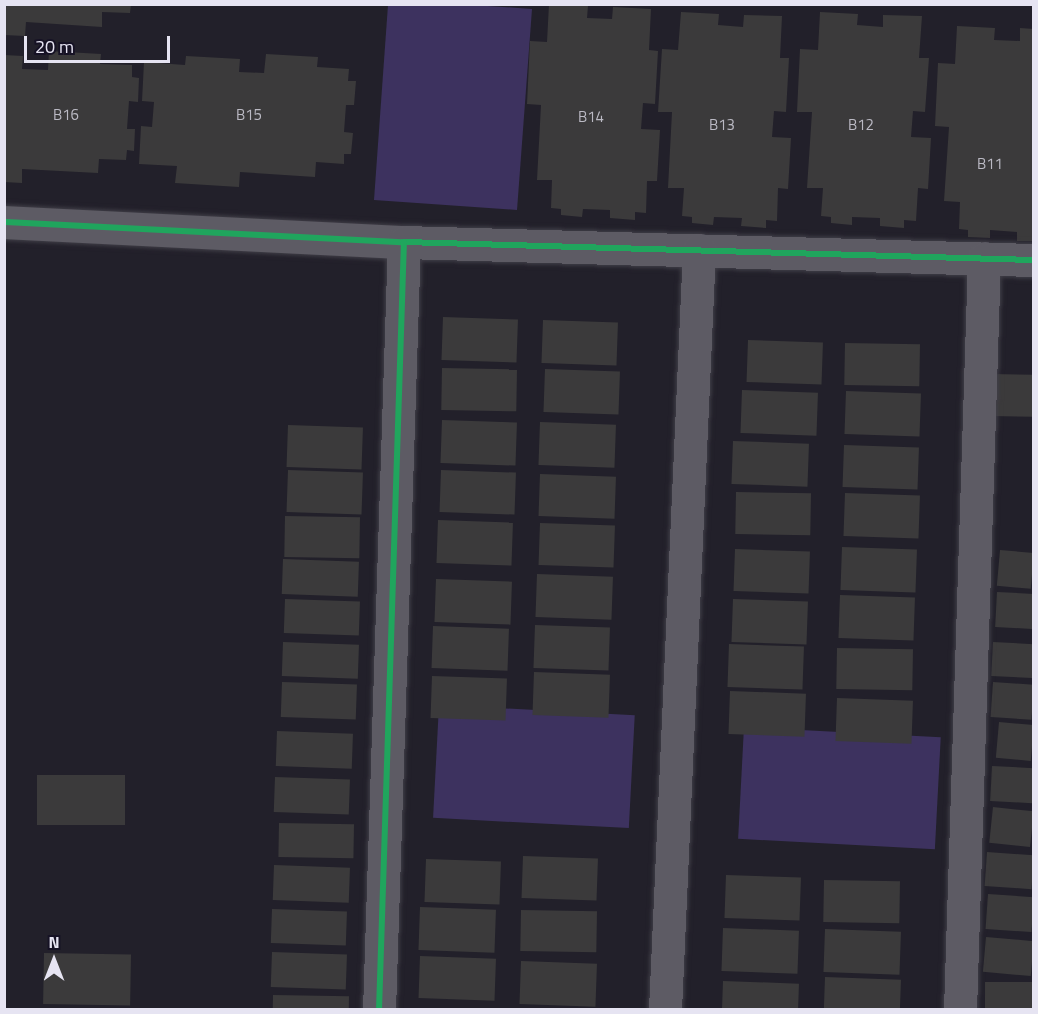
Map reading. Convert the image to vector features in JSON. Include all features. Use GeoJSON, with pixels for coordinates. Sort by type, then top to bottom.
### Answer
{"type":"FeatureCollection","features":[{"type":"Feature","properties":{"kind":"street"},"geometry":{"type":"LineString","coordinates":[[4,222],[404,242],[1034,260]]}},
{"type":"Feature","properties":{"kind":"street"},"geometry":{"type":"LineString","coordinates":[[379,1010],[404,242]]}},
{"type":"Feature","properties":{"kind":"street"},"geometry":{"type":"LineString","coordinates":[[665,1010],[699,250]]}},
{"type":"Feature","properties":{"kind":"street"},"geometry":{"type":"LineString","coordinates":[[960,1010],[984,258]]}},
{"type":"Feature","properties":{"kind":"shaded area"},"geometry":{"type":"Polygon","coordinates":[[[388,5],[473,5],[532,9],[517,210],[374,200],[388,5]]]}},
{"type":"Feature","properties":{"kind":"shaded area"},"geometry":{"type":"Polygon","coordinates":[[[439,705],[635,715],[629,828],[433,818],[439,705]]]}},
{"type":"Feature","properties":{"kind":"shaded area"},"geometry":{"type":"Polygon","coordinates":[[[744,727],[941,737],[935,849],[738,839],[744,727]]]}},
{"type":"Feature","properties":{"kind":"building"},"geometry":{"type":"Polygon","coordinates":[[[4,4],[131,4],[130,13],[102,12],[102,27],[26,22],[25,36],[4,35],[4,4]]]}},
{"type":"Feature","properties":{"kind":"building"},"geometry":{"type":"Polygon","coordinates":[[[549,4],[588,6],[587,18],[612,19],[613,7],[651,9],[649,50],[658,51],[655,104],[643,103],[641,129],[660,130],[657,181],[647,181],[646,213],[635,212],[635,220],[610,218],[610,210],[583,209],[582,217],[561,215],[561,209],[551,208],[552,180],[537,180],[541,105],[527,104],[530,41],[547,42],[549,4]]]}},
{"type":"Feature","properties":{"kind":"building"},"geometry":{"type":"Polygon","coordinates":[[[681,12],[719,14],[718,25],[743,27],[744,15],[782,16],[780,58],[789,58],[786,112],[774,111],[772,137],[791,138],[788,189],[778,188],[777,221],[766,220],[766,228],[741,226],[742,218],[714,217],[713,225],[692,223],[692,217],[682,216],[684,188],[668,188],[672,112],[658,112],[662,49],[678,50],[681,12]]]}},
{"type":"Feature","properties":{"kind":"building"},"geometry":{"type":"Polygon","coordinates":[[[820,12],[858,14],[857,25],[883,27],[883,15],[922,16],[919,58],[929,58],[925,112],[913,111],[911,137],[931,138],[928,189],[918,188],[916,221],[904,220],[904,228],[880,226],[880,218],[852,217],[852,225],[831,223],[831,217],[821,216],[823,188],[807,188],[812,112],[797,112],[800,49],[818,50],[820,12]]]}},
{"type":"Feature","properties":{"kind":"building"},"geometry":{"type":"Polygon","coordinates":[[[957,26],[995,28],[994,40],[1020,41],[1020,28],[1034,29],[1034,241],[1017,241],[1017,232],[990,230],[990,238],[968,237],[968,230],[959,229],[960,202],[944,201],[949,127],[935,126],[938,63],[955,64],[957,26]]]}},
{"type":"Feature","properties":{"kind":"building"},"geometry":{"type":"Polygon","coordinates":[[[49,51],[101,54],[100,64],[132,65],[132,77],[139,78],[138,102],[129,101],[127,129],[135,129],[134,151],[127,150],[126,160],[99,159],[98,173],[22,169],[22,183],[4,182],[4,55],[23,56],[22,69],[48,70],[49,51]]]}},
{"type":"Feature","properties":{"kind":"building"},"geometry":{"type":"Polygon","coordinates":[[[266,54],[318,57],[317,67],[349,69],[348,81],[356,81],[354,105],[346,105],[344,132],[353,133],[351,154],[344,154],[344,164],[316,162],[315,177],[240,172],[239,187],[175,183],[177,166],[139,164],[141,126],[152,127],[154,102],[142,101],[144,62],[185,65],[186,56],[240,59],[239,72],[264,73],[266,54]]]}},
{"type":"Feature","properties":{"kind":"building"},"geometry":{"type":"Polygon","coordinates":[[[443,317],[518,320],[516,363],[441,360],[443,317]]]}},
{"type":"Feature","properties":{"kind":"building"},"geometry":{"type":"Polygon","coordinates":[[[543,320],[618,323],[616,366],[541,363],[543,320]]]}},
{"type":"Feature","properties":{"kind":"building"},"geometry":{"type":"Polygon","coordinates":[[[748,340],[823,343],[821,385],[747,382],[748,340]]]}},
{"type":"Feature","properties":{"kind":"building"},"geometry":{"type":"Polygon","coordinates":[[[845,343],[920,344],[919,386],[844,385],[845,343]]]}},
{"type":"Feature","properties":{"kind":"building"},"geometry":{"type":"Polygon","coordinates":[[[442,368],[517,369],[516,411],[441,410],[442,368]]]}},
{"type":"Feature","properties":{"kind":"building"},"geometry":{"type":"Polygon","coordinates":[[[545,369],[620,372],[618,415],[543,412],[545,369]]]}},
{"type":"Feature","properties":{"kind":"building"},"geometry":{"type":"Polygon","coordinates":[[[991,374],[1034,375],[1033,417],[990,416],[991,374]]]}},
{"type":"Feature","properties":{"kind":"building"},"geometry":{"type":"Polygon","coordinates":[[[742,390],[818,393],[816,436],[740,433],[742,390]]]}},
{"type":"Feature","properties":{"kind":"building"},"geometry":{"type":"Polygon","coordinates":[[[846,391],[921,394],[919,437],[844,434],[846,391]]]}},
{"type":"Feature","properties":{"kind":"building"},"geometry":{"type":"Polygon","coordinates":[[[442,420],[517,423],[515,466],[440,463],[442,420]]]}},
{"type":"Feature","properties":{"kind":"building"},"geometry":{"type":"Polygon","coordinates":[[[540,422],[616,425],[614,468],[538,465],[540,422]]]}},
{"type":"Feature","properties":{"kind":"building"},"geometry":{"type":"Polygon","coordinates":[[[288,425],[363,428],[361,470],[287,467],[288,425]]]}},
{"type":"Feature","properties":{"kind":"building"},"geometry":{"type":"Polygon","coordinates":[[[733,441],[809,444],[807,487],[731,484],[733,441]]]}},
{"type":"Feature","properties":{"kind":"building"},"geometry":{"type":"Polygon","coordinates":[[[844,445],[919,448],[917,490],[843,487],[844,445]]]}},
{"type":"Feature","properties":{"kind":"building"},"geometry":{"type":"Polygon","coordinates":[[[288,470],[363,473],[361,515],[287,512],[288,470]]]}},
{"type":"Feature","properties":{"kind":"building"},"geometry":{"type":"Polygon","coordinates":[[[441,470],[516,473],[514,515],[440,512],[441,470]]]}},
{"type":"Feature","properties":{"kind":"building"},"geometry":{"type":"Polygon","coordinates":[[[540,474],[616,477],[614,519],[539,516],[540,474]]]}},
{"type":"Feature","properties":{"kind":"building"},"geometry":{"type":"Polygon","coordinates":[[[736,492],[811,493],[810,535],[735,534],[736,492]]]}},
{"type":"Feature","properties":{"kind":"building"},"geometry":{"type":"Polygon","coordinates":[[[845,493],[920,496],[918,539],[843,536],[845,493]]]}},
{"type":"Feature","properties":{"kind":"building"},"geometry":{"type":"Polygon","coordinates":[[[285,516],[360,517],[359,558],[284,557],[285,516]]]}},
{"type":"Feature","properties":{"kind":"building"},"geometry":{"type":"Polygon","coordinates":[[[438,520],[513,523],[511,566],[436,563],[438,520]]]}},
{"type":"Feature","properties":{"kind":"building"},"geometry":{"type":"Polygon","coordinates":[[[540,523],[615,526],[613,568],[539,565],[540,523]]]}},
{"type":"Feature","properties":{"kind":"building"},"geometry":{"type":"Polygon","coordinates":[[[842,547],[917,550],[915,593],[840,590],[842,547]]]}},
{"type":"Feature","properties":{"kind":"building"},"geometry":{"type":"Polygon","coordinates":[[[735,549],[810,552],[808,594],[734,591],[735,549]]]}},
{"type":"Feature","properties":{"kind":"building"},"geometry":{"type":"Polygon","coordinates":[[[1000,550],[1034,553],[1031,589],[997,586],[1000,550]]]}},
{"type":"Feature","properties":{"kind":"building"},"geometry":{"type":"Polygon","coordinates":[[[283,559],[359,562],[358,597],[282,594],[283,559]]]}},
{"type":"Feature","properties":{"kind":"building"},"geometry":{"type":"Polygon","coordinates":[[[537,574],[613,577],[611,620],[535,617],[537,574]]]}},
{"type":"Feature","properties":{"kind":"building"},"geometry":{"type":"Polygon","coordinates":[[[436,579],[512,582],[510,625],[434,622],[436,579]]]}},
{"type":"Feature","properties":{"kind":"building"},"geometry":{"type":"Polygon","coordinates":[[[997,592],[1034,594],[1032,629],[995,627],[997,592]]]}},
{"type":"Feature","properties":{"kind":"building"},"geometry":{"type":"Polygon","coordinates":[[[840,595],[915,598],[913,641],[838,638],[840,595]]]}},
{"type":"Feature","properties":{"kind":"building"},"geometry":{"type":"Polygon","coordinates":[[[285,599],[360,602],[359,636],[284,633],[285,599]]]}},
{"type":"Feature","properties":{"kind":"building"},"geometry":{"type":"Polygon","coordinates":[[[733,599],[808,602],[806,645],[731,642],[733,599]]]}},
{"type":"Feature","properties":{"kind":"building"},"geometry":{"type":"Polygon","coordinates":[[[535,625],[610,628],[608,671],[533,668],[535,625]]]}},
{"type":"Feature","properties":{"kind":"building"},"geometry":{"type":"Polygon","coordinates":[[[433,626],[509,629],[507,671],[432,668],[433,626]]]}},
{"type":"Feature","properties":{"kind":"building"},"geometry":{"type":"Polygon","coordinates":[[[283,642],[359,645],[358,679],[282,676],[283,642]]]}},
{"type":"Feature","properties":{"kind":"building"},"geometry":{"type":"Polygon","coordinates":[[[993,642],[1034,644],[1032,678],[991,676],[993,642]]]}},
{"type":"Feature","properties":{"kind":"building"},"geometry":{"type":"Polygon","coordinates":[[[729,644],[804,647],[802,690],[727,687],[729,644]]]}},
{"type":"Feature","properties":{"kind":"building"},"geometry":{"type":"Polygon","coordinates":[[[837,648],[913,649],[912,690],[836,689],[837,648]]]}},
{"type":"Feature","properties":{"kind":"building"},"geometry":{"type":"Polygon","coordinates":[[[534,672],[610,675],[608,718],[532,715],[534,672]]]}},
{"type":"Feature","properties":{"kind":"building"},"geometry":{"type":"Polygon","coordinates":[[[432,676],[507,679],[505,721],[431,718],[432,676]]]}},
{"type":"Feature","properties":{"kind":"building"},"geometry":{"type":"Polygon","coordinates":[[[282,682],[357,685],[356,720],[281,717],[282,682]]]}},
{"type":"Feature","properties":{"kind":"building"},"geometry":{"type":"Polygon","coordinates":[[[993,682],[1034,685],[1031,720],[991,717],[993,682]]]}},
{"type":"Feature","properties":{"kind":"building"},"geometry":{"type":"Polygon","coordinates":[[[730,691],[806,694],[804,737],[728,734],[730,691]]]}},
{"type":"Feature","properties":{"kind":"building"},"geometry":{"type":"Polygon","coordinates":[[[837,698],[913,701],[911,744],[835,741],[837,698]]]}},
{"type":"Feature","properties":{"kind":"building"},"geometry":{"type":"Polygon","coordinates":[[[999,722],[1034,725],[1031,761],[996,758],[999,722]]]}},
{"type":"Feature","properties":{"kind":"building"},"geometry":{"type":"Polygon","coordinates":[[[277,731],[353,734],[352,769],[276,766],[277,731]]]}},
{"type":"Feature","properties":{"kind":"building"},"geometry":{"type":"Polygon","coordinates":[[[992,766],[1034,768],[1032,803],[990,801],[992,766]]]}},
{"type":"Feature","properties":{"kind":"building"},"geometry":{"type":"Polygon","coordinates":[[[37,775],[125,775],[125,825],[37,825],[37,775]]]}},
{"type":"Feature","properties":{"kind":"building"},"geometry":{"type":"Polygon","coordinates":[[[275,777],[350,780],[349,815],[274,812],[275,777]]]}},
{"type":"Feature","properties":{"kind":"building"},"geometry":{"type":"Polygon","coordinates":[[[993,807],[1034,811],[1030,847],[989,843],[993,807]]]}},
{"type":"Feature","properties":{"kind":"building"},"geometry":{"type":"Polygon","coordinates":[[[279,823],[354,824],[353,858],[278,857],[279,823]]]}},
{"type":"Feature","properties":{"kind":"building"},"geometry":{"type":"Polygon","coordinates":[[[987,852],[1034,855],[1032,889],[985,886],[987,852]]]}},
{"type":"Feature","properties":{"kind":"building"},"geometry":{"type":"Polygon","coordinates":[[[523,856],[598,859],[596,901],[522,898],[523,856]]]}},
{"type":"Feature","properties":{"kind":"building"},"geometry":{"type":"Polygon","coordinates":[[[426,859],[501,862],[499,905],[424,902],[426,859]]]}},
{"type":"Feature","properties":{"kind":"building"},"geometry":{"type":"Polygon","coordinates":[[[274,865],[350,868],[349,903],[273,900],[274,865]]]}},
{"type":"Feature","properties":{"kind":"building"},"geometry":{"type":"Polygon","coordinates":[[[726,875],[801,878],[799,921],[724,918],[726,875]]]}},
{"type":"Feature","properties":{"kind":"building"},"geometry":{"type":"Polygon","coordinates":[[[824,880],[900,881],[899,923],[823,922],[824,880]]]}},
{"type":"Feature","properties":{"kind":"building"},"geometry":{"type":"Polygon","coordinates":[[[988,894],[1034,897],[1031,932],[986,929],[988,894]]]}},
{"type":"Feature","properties":{"kind":"building"},"geometry":{"type":"Polygon","coordinates":[[[420,907],[496,910],[494,953],[418,950],[420,907]]]}},
{"type":"Feature","properties":{"kind":"building"},"geometry":{"type":"Polygon","coordinates":[[[272,909],[347,912],[346,946],[271,943],[272,909]]]}},
{"type":"Feature","properties":{"kind":"building"},"geometry":{"type":"Polygon","coordinates":[[[521,910],[597,911],[596,952],[520,951],[521,910]]]}},
{"type":"Feature","properties":{"kind":"building"},"geometry":{"type":"Polygon","coordinates":[[[723,928],[799,931],[797,974],[721,971],[723,928]]]}},
{"type":"Feature","properties":{"kind":"building"},"geometry":{"type":"Polygon","coordinates":[[[825,929],[901,932],[899,975],[823,972],[825,929]]]}},
{"type":"Feature","properties":{"kind":"building"},"geometry":{"type":"Polygon","coordinates":[[[986,937],[1034,941],[1031,976],[983,972],[986,937]]]}},
{"type":"Feature","properties":{"kind":"building"},"geometry":{"type":"Polygon","coordinates":[[[272,952],[347,955],[346,990],[271,987],[272,952]]]}},
{"type":"Feature","properties":{"kind":"building"},"geometry":{"type":"Polygon","coordinates":[[[44,953],[131,955],[130,1006],[43,1004],[44,953]]]}},
{"type":"Feature","properties":{"kind":"building"},"geometry":{"type":"Polygon","coordinates":[[[420,956],[496,959],[494,1001],[419,998],[420,956]]]}},
{"type":"Feature","properties":{"kind":"building"},"geometry":{"type":"Polygon","coordinates":[[[521,961],[597,964],[595,1007],[519,1004],[521,961]]]}},
{"type":"Feature","properties":{"kind":"building"},"geometry":{"type":"Polygon","coordinates":[[[825,977],[901,980],[900,1010],[824,1010],[825,977]]]}},
{"type":"Feature","properties":{"kind":"building"},"geometry":{"type":"Polygon","coordinates":[[[723,981],[799,984],[798,1010],[722,1010],[723,981]]]}},
{"type":"Feature","properties":{"kind":"building"},"geometry":{"type":"Polygon","coordinates":[[[985,982],[1034,982],[1034,1010],[985,1010],[985,982]]]}},
{"type":"Feature","properties":{"kind":"building"},"geometry":{"type":"Polygon","coordinates":[[[273,995],[349,996],[349,1010],[273,1010],[273,995]]]}},
{"type":"Feature","properties":{"kind":"cycle path"},"geometry":{"type":"LineString","coordinates":[[4,222],[404,242],[1034,260]]}},
{"type":"Feature","properties":{"kind":"cycle path"},"geometry":{"type":"LineString","coordinates":[[379,1010],[404,242]]}}]}
